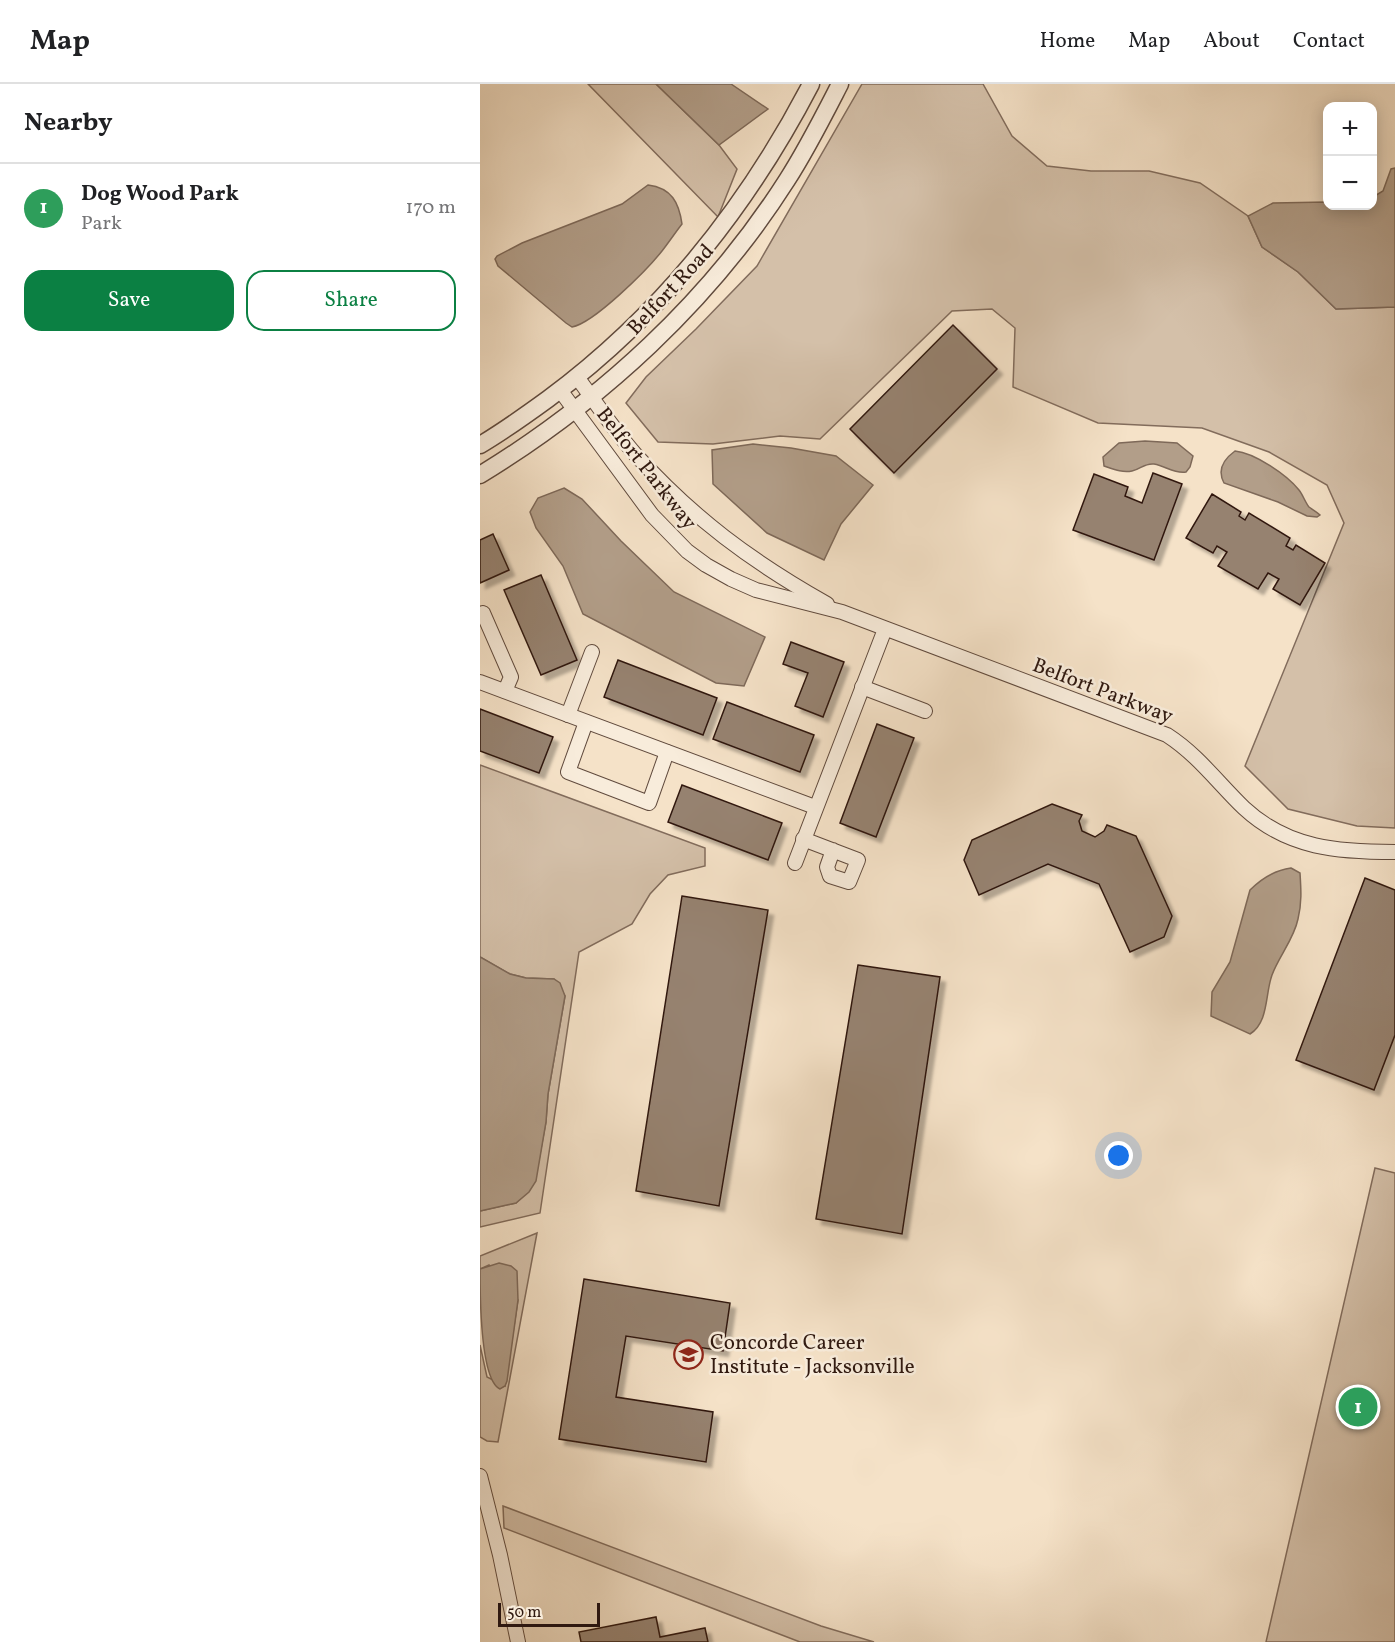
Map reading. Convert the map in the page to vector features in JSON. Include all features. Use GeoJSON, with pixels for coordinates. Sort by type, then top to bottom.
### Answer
{"type":"FeatureCollection","features":[{"type":"Feature","properties":{"kind":"street","name":"Belfort Road"},"geometry":{"type":"LineString","coordinates":[[480,445],[518,421],[577,377],[634,327],[687,270],[744,198],[765,166],[811,84]]}},
{"type":"Feature","properties":{"kind":"street","name":"Belfort Road"},"geometry":{"type":"LineString","coordinates":[[480,475],[592,398],[639,356],[707,287],[788,180],[840,84]]}},
{"type":"Feature","properties":{"kind":"street","name":"Belfort Parkway"},"geometry":{"type":"LineString","coordinates":[[577,377],[633,452],[708,526],[770,570],[842,612]]}},
{"type":"Feature","properties":{"kind":"street","name":"Belfort Parkway"},"geometry":{"type":"LineString","coordinates":[[560,390],[637,496],[668,534],[706,565],[731,579],[756,590],[842,612],[1167,735],[1199,759],[1263,824],[1304,843],[1344,852],[1395,852]]}},
{"type":"Feature","properties":{"kind":"street"},"geometry":{"type":"LineString","coordinates":[[480,615],[483,613],[511,677],[505,691]]}},
{"type":"Feature","properties":{"kind":"street"},"geometry":{"type":"LineString","coordinates":[[795,863],[885,629]]}},
{"type":"Feature","properties":{"kind":"street"},"geometry":{"type":"LineString","coordinates":[[568,715],[592,652]]}},
{"type":"Feature","properties":{"kind":"street"},"geometry":{"type":"LineString","coordinates":[[480,682],[815,807]]}},
{"type":"Feature","properties":{"kind":"street"},"geometry":{"type":"LineString","coordinates":[[862,687],[925,711]]}},
{"type":"Feature","properties":{"kind":"street"},"geometry":{"type":"LineString","coordinates":[[586,722],[568,772],[629,795],[650,802],[667,752]]}},
{"type":"Feature","properties":{"kind":"street"},"geometry":{"type":"LineString","coordinates":[[804,839],[833,850]]}},
{"type":"Feature","properties":{"kind":"street"},"geometry":{"type":"LineString","coordinates":[[480,1476],[500,1554],[518,1642]]}},
{"type":"Feature","properties":{"kind":"shaded area"},"geometry":{"type":"Polygon","coordinates":[[[588,84],[656,84],[719,145],[737,169],[718,217],[588,84]]]}},
{"type":"Feature","properties":{"kind":"shaded area"},"geometry":{"type":"Polygon","coordinates":[[[656,84],[731,84],[768,109],[719,145],[656,84]]]}},
{"type":"Feature","properties":{"kind":"shaded area"},"geometry":{"type":"Polygon","coordinates":[[[862,84],[983,84],[1012,136],[1047,166],[1091,171],[1149,171],[1200,183],[1248,216],[1262,247],[1298,272],[1336,309],[1395,307],[1395,828],[1357,826],[1288,809],[1245,766],[1344,523],[1327,485],[1269,452],[1202,428],[1098,423],[1013,387],[1015,328],[992,309],[952,311],[820,439],[780,436],[713,444],[658,442],[626,403],[646,377],[757,266],[862,84]]]}},
{"type":"Feature","properties":{"kind":"shaded area"},"geometry":{"type":"Polygon","coordinates":[[[1395,168],[1395,307],[1336,309],[1298,272],[1262,247],[1248,216],[1273,203],[1323,202],[1323,210],[1377,210],[1377,195],[1383,191],[1391,169],[1395,168]]]}},
{"type":"Feature","properties":{"kind":"shaded area"},"geometry":{"type":"Polygon","coordinates":[[[648,185],[669,193],[679,209],[682,224],[662,251],[633,282],[582,323],[572,327],[566,323],[498,266],[495,259],[497,256],[522,243],[622,204],[648,185]]]}},
{"type":"Feature","properties":{"kind":"shaded area"},"geometry":{"type":"Polygon","coordinates":[[[1145,441],[1177,443],[1193,456],[1190,467],[1186,472],[1182,472],[1154,464],[1128,471],[1104,466],[1103,457],[1119,443],[1145,441]]]}},
{"type":"Feature","properties":{"kind":"shaded area"},"geometry":{"type":"Polygon","coordinates":[[[753,444],[836,456],[873,485],[841,524],[824,560],[767,533],[713,484],[712,450],[753,444]]]}},
{"type":"Feature","properties":{"kind":"shaded area"},"geometry":{"type":"Polygon","coordinates":[[[1235,451],[1261,460],[1279,472],[1294,484],[1309,507],[1320,515],[1307,516],[1278,502],[1224,483],[1221,474],[1223,465],[1235,451]]]}},
{"type":"Feature","properties":{"kind":"shaded area"},"geometry":{"type":"Polygon","coordinates":[[[564,488],[582,499],[621,541],[674,592],[765,637],[744,686],[716,683],[583,614],[563,566],[536,528],[530,512],[538,498],[564,488]]]}},
{"type":"Feature","properties":{"kind":"shaded area"},"geometry":{"type":"Polygon","coordinates":[[[480,765],[705,848],[705,866],[668,875],[650,894],[632,924],[579,952],[540,1213],[480,1227],[480,1211],[516,1203],[535,1181],[565,996],[554,979],[526,978],[510,974],[480,957],[480,765]]]}},
{"type":"Feature","properties":{"kind":"shaded area"},"geometry":{"type":"Polygon","coordinates":[[[1291,868],[1300,873],[1301,902],[1298,919],[1272,975],[1263,1015],[1256,1029],[1250,1034],[1211,1016],[1212,992],[1230,962],[1250,890],[1269,876],[1291,868]]]}},
{"type":"Feature","properties":{"kind":"shaded area"},"geometry":{"type":"Polygon","coordinates":[[[480,957],[510,974],[526,978],[554,979],[560,983],[565,996],[536,1181],[529,1192],[516,1203],[480,1211],[480,957]]]}},
{"type":"Feature","properties":{"kind":"shaded area"},"geometry":{"type":"Polygon","coordinates":[[[1375,1168],[1395,1173],[1395,1642],[1266,1642],[1375,1168]]]}},
{"type":"Feature","properties":{"kind":"shaded area"},"geometry":{"type":"Polygon","coordinates":[[[537,1233],[498,1442],[487,1441],[480,1437],[480,1345],[487,1377],[505,1386],[518,1300],[489,1265],[480,1269],[480,1256],[537,1233]]]}},
{"type":"Feature","properties":{"kind":"shaded area"},"geometry":{"type":"Polygon","coordinates":[[[499,1263],[511,1266],[517,1271],[518,1300],[507,1381],[500,1389],[493,1382],[488,1370],[482,1335],[480,1281],[480,1269],[499,1263]]]}},
{"type":"Feature","properties":{"kind":"shaded area"},"geometry":{"type":"Polygon","coordinates":[[[503,1506],[821,1626],[874,1642],[800,1642],[504,1528],[503,1506]]]}},
{"type":"Feature","properties":{"kind":"building"},"geometry":{"type":"Polygon","coordinates":[[[953,325],[997,369],[894,473],[850,429],[953,325]]]}},
{"type":"Feature","properties":{"kind":"building"},"geometry":{"type":"Polygon","coordinates":[[[1153,473],[1182,484],[1154,560],[1073,530],[1094,474],[1128,487],[1125,496],[1142,503],[1153,473]]]}},
{"type":"Feature","properties":{"kind":"building"},"geometry":{"type":"Polygon","coordinates":[[[1212,494],[1241,512],[1239,516],[1245,520],[1249,513],[1290,538],[1286,546],[1293,550],[1296,545],[1325,563],[1300,605],[1273,589],[1279,579],[1268,573],[1258,589],[1218,566],[1227,552],[1217,546],[1213,553],[1186,538],[1212,494]]]}},
{"type":"Feature","properties":{"kind":"building"},"geometry":{"type":"Polygon","coordinates":[[[493,534],[509,570],[480,583],[480,540],[493,534]]]}},
{"type":"Feature","properties":{"kind":"building"},"geometry":{"type":"Polygon","coordinates":[[[541,575],[577,660],[541,675],[504,590],[541,575]]]}},
{"type":"Feature","properties":{"kind":"building"},"geometry":{"type":"Polygon","coordinates":[[[791,642],[844,662],[823,717],[795,706],[808,673],[783,664],[791,642]]]}},
{"type":"Feature","properties":{"kind":"building"},"geometry":{"type":"Polygon","coordinates":[[[618,660],[717,698],[703,735],[604,697],[618,660]]]}},
{"type":"Feature","properties":{"kind":"building"},"geometry":{"type":"Polygon","coordinates":[[[727,702],[814,735],[800,772],[713,739],[727,702]]]}},
{"type":"Feature","properties":{"kind":"building"},"geometry":{"type":"Polygon","coordinates":[[[480,709],[553,737],[539,773],[480,751],[480,709]]]}},
{"type":"Feature","properties":{"kind":"building"},"geometry":{"type":"Polygon","coordinates":[[[877,724],[914,738],[876,837],[840,823],[877,724]]]}},
{"type":"Feature","properties":{"kind":"building"},"geometry":{"type":"Polygon","coordinates":[[[682,785],[782,823],[768,860],[668,822],[682,785]]]}},
{"type":"Feature","properties":{"kind":"building"},"geometry":{"type":"Polygon","coordinates":[[[1052,804],[1082,815],[1079,821],[1082,831],[1095,837],[1104,831],[1107,825],[1136,836],[1172,916],[1164,937],[1130,952],[1099,884],[1048,864],[979,895],[964,860],[972,840],[1052,804]]]}},
{"type":"Feature","properties":{"kind":"building"},"geometry":{"type":"Polygon","coordinates":[[[1365,878],[1395,890],[1395,1035],[1374,1090],[1296,1060],[1365,878]]]}},
{"type":"Feature","properties":{"kind":"building"},"geometry":{"type":"Polygon","coordinates":[[[682,896],[768,910],[719,1206],[636,1191],[682,896]]]}},
{"type":"Feature","properties":{"kind":"building"},"geometry":{"type":"Polygon","coordinates":[[[858,965],[940,977],[902,1234],[816,1219],[858,965]]]}},
{"type":"Feature","properties":{"kind":"building"},"geometry":{"type":"Polygon","coordinates":[[[584,1279],[730,1303],[723,1351],[626,1336],[616,1397],[713,1412],[706,1462],[559,1439],[584,1279]]]}},
{"type":"Feature","properties":{"kind":"building"},"geometry":{"type":"Polygon","coordinates":[[[656,1617],[660,1637],[705,1628],[708,1642],[581,1642],[579,1632],[656,1617]]]}},
{"type":"Feature","properties":{"kind":"place","name":"Concorde Career Institute - Jacksonville"},"geometry":{"type":"Point","coordinates":[689,1354]}},
{"type":"Feature","properties":{"kind":"place","name":"Dog Wood Park"},"geometry":{"type":"Point","coordinates":[1358,1407]}}]}
